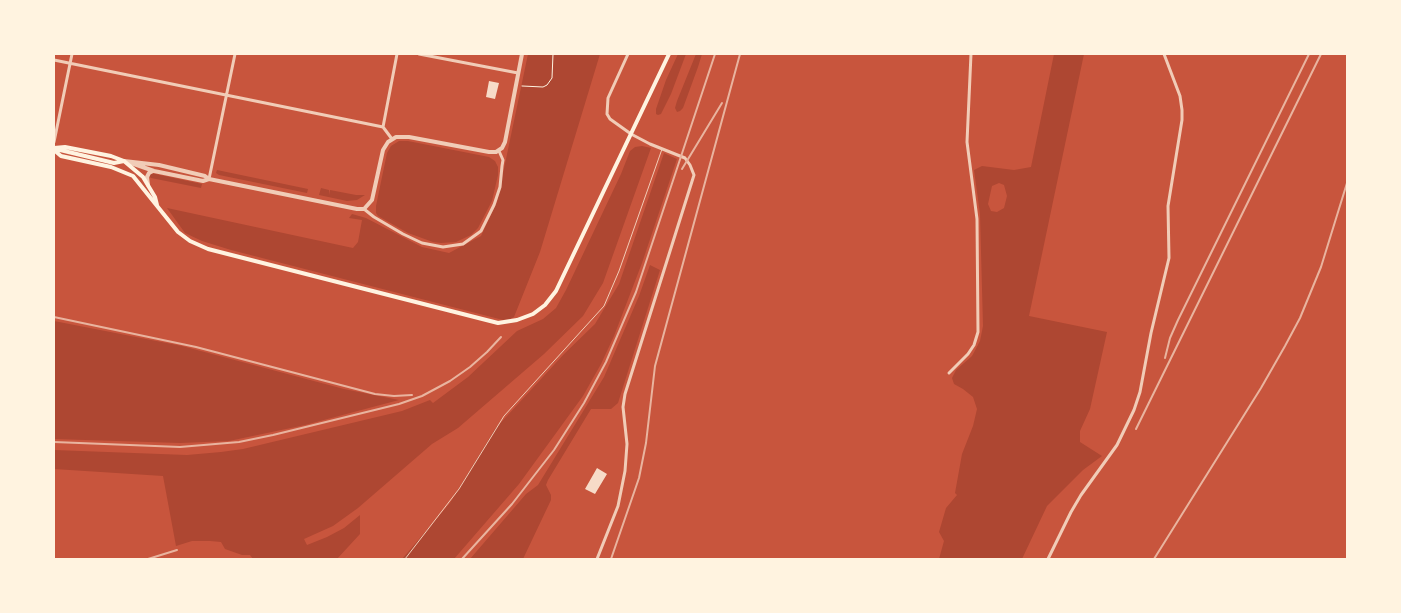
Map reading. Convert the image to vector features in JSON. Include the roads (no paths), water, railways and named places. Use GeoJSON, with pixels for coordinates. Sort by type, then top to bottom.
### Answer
{"type":"FeatureCollection","features":[{"type":"Feature","properties":{"kind":"main road"},"geometry":{"type":"LineString","coordinates":[[54,149],[61,156],[112,167],[133,176],[178,232],[190,241],[208,249],[498,323],[517,320],[533,314],[545,305],[556,291],[669,54]]}},
{"type":"Feature","properties":{"kind":"main road"},"geometry":{"type":"LineString","coordinates":[[54,149],[65,147],[111,156],[124,161],[139,173],[148,185],[157,205]]}},
{"type":"Feature","properties":{"kind":"street"},"geometry":{"type":"LineString","coordinates":[[54,142],[72,54]]}},
{"type":"Feature","properties":{"kind":"street"},"geometry":{"type":"LineString","coordinates":[[209,179],[235,54]]}},
{"type":"Feature","properties":{"kind":"street"},"geometry":{"type":"LineString","coordinates":[[383,127],[397,54]]}},
{"type":"Feature","properties":{"kind":"street"},"geometry":{"type":"LineString","coordinates":[[419,54],[518,73]]}},
{"type":"Feature","properties":{"kind":"street"},"geometry":{"type":"LineString","coordinates":[[364,209],[372,200],[383,150],[392,139],[405,136],[489,152],[499,150],[504,142],[522,54]]}},
{"type":"Feature","properties":{"kind":"street"},"geometry":{"type":"LineString","coordinates":[[597,559],[618,506],[625,471],[627,444],[623,407],[625,394],[694,181],[693,170],[688,160],[631,134],[610,119],[607,114],[608,98],[628,54]]}},
{"type":"Feature","properties":{"kind":"street"},"geometry":{"type":"LineString","coordinates":[[949,373],[968,354],[974,345],[978,332],[977,219],[967,130],[970,54]]}},
{"type":"Feature","properties":{"kind":"street"},"geometry":{"type":"LineString","coordinates":[[1048,559],[1081,494],[1116,445],[1134,410],[1140,392],[1151,334],[1169,258],[1168,206],[1182,120],[1180,96],[1164,54]]}},
{"type":"Feature","properties":{"kind":"street"},"geometry":{"type":"LineString","coordinates":[[54,60],[383,127],[392,139]]}},
{"type":"Feature","properties":{"kind":"street"},"geometry":{"type":"LineString","coordinates":[[124,161],[155,164],[205,176],[209,179],[356,209],[364,209],[374,218],[403,234],[429,245],[444,247],[457,246],[476,235],[488,218],[498,193],[503,160],[499,150]]}},
{"type":"Feature","properties":{"kind":"street"},"geometry":{"type":"LineString","coordinates":[[124,161],[204,181],[209,179]]}},
{"type":"Feature","properties":{"kind":"street"},"geometry":{"type":"LineString","coordinates":[[148,185],[148,175],[154,170],[155,164]]}},
{"type":"Feature","properties":{"kind":"lane"},"geometry":{"type":"LineString","coordinates":[[404,559],[459,489],[504,416],[604,306],[619,271],[662,148]]}},
{"type":"Feature","properties":{"kind":"railway"},"geometry":{"type":"LineString","coordinates":[[462,559],[512,504],[554,450],[584,403],[606,362],[636,292],[715,54]]}},
{"type":"Feature","properties":{"kind":"railway"},"geometry":{"type":"LineString","coordinates":[[611,559],[639,478],[646,443],[655,366],[740,54]]}},
{"type":"Feature","properties":{"kind":"railway"},"geometry":{"type":"LineString","coordinates":[[1165,358],[1170,338],[1178,320],[1309,54]]}},
{"type":"Feature","properties":{"kind":"railway"},"geometry":{"type":"LineString","coordinates":[[1136,429],[1321,54]]}},
{"type":"Feature","properties":{"kind":"railway"},"geometry":{"type":"LineString","coordinates":[[682,169],[722,103]]}},
{"type":"Feature","properties":{"kind":"railway"},"geometry":{"type":"LineString","coordinates":[[1154,559],[1261,388],[1300,318],[1321,267],[1347,183]]}},
{"type":"Feature","properties":{"kind":"railway"},"geometry":{"type":"LineString","coordinates":[[54,317],[196,347],[375,394],[412,395]]}},
{"type":"Feature","properties":{"kind":"railway"},"geometry":{"type":"LineString","coordinates":[[54,442],[180,447],[239,442],[273,435],[399,404],[422,396],[450,381],[470,367],[501,337]]}},
{"type":"Feature","properties":{"kind":"railway"},"geometry":{"type":"LineString","coordinates":[[148,559],[177,550]]}}]}
